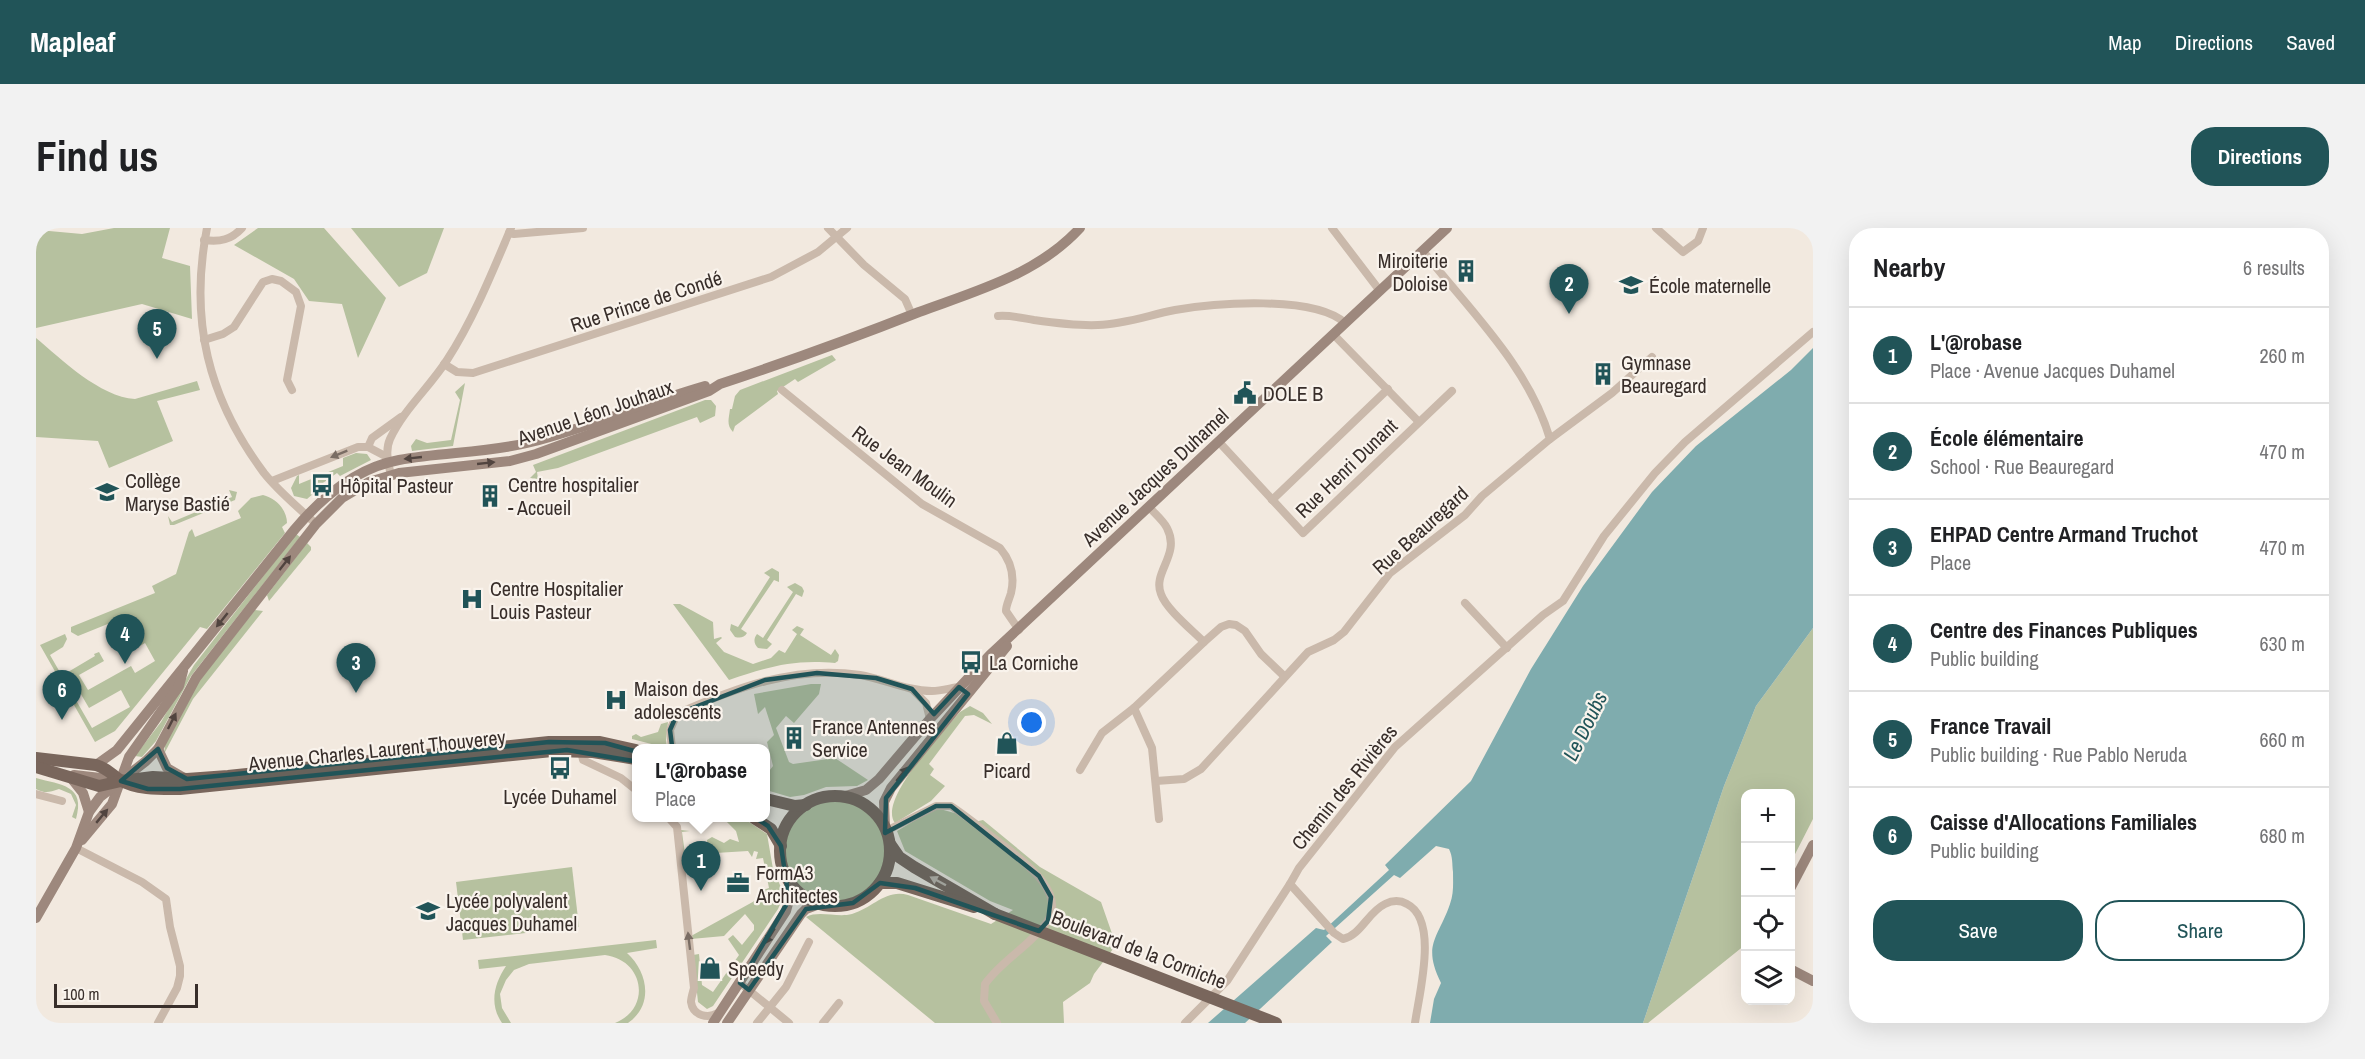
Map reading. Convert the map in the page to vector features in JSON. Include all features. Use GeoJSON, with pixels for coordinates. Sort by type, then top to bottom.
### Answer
{"type":"FeatureCollection","features":[{"type":"Feature","properties":{"kind":"main road","name":"Avenue Léon Jouhaux"},"geometry":{"type":"LineString","coordinates":[[89,812],[100,797],[158,749],[183,698],[196,678],[316,524],[342,498],[369,482],[391,475],[510,460],[536,454],[657,411],[709,391],[720,384],[1004,280],[1032,267],[1061,247],[1080,228]]}},
{"type":"Feature","properties":{"kind":"main road","name":"Avenue Jacques Duhamel"},"geometry":{"type":"LineString","coordinates":[[842,797],[866,790],[879,779],[930,719],[963,690],[1019,630],[1447,228]]}},
{"type":"Feature","properties":{"kind":"main road"},"geometry":{"type":"LineString","coordinates":[[96,765],[117,750],[307,515],[341,484],[388,460],[518,446],[594,425],[692,390],[720,384]]}},
{"type":"Feature","properties":{"kind":"main road"},"geometry":{"type":"LineString","coordinates":[[36,918],[76,848],[112,804],[129,757],[179,686],[183,671]]}},
{"type":"Feature","properties":{"kind":"main road","name":"Avenue Jacques Duhamel"},"geometry":{"type":"LineString","coordinates":[[886,829],[885,802],[891,788],[963,690]]}},
{"type":"Feature","properties":{"kind":"main road","name":"Avenue Charles Laurent Thouverey"},"geometry":{"type":"LineString","coordinates":[[36,767],[99,786],[153,777],[187,779],[540,743],[600,742],[632,749]]}},
{"type":"Feature","properties":{"kind":"main road"},"geometry":{"type":"LineString","coordinates":[[158,749],[167,768],[187,779]]}},
{"type":"Feature","properties":{"kind":"main road","name":"Avenue Charles Laurent Thouverey"},"geometry":{"type":"LineString","coordinates":[[36,758],[105,767],[121,781],[148,789],[180,789],[552,751],[581,751],[632,758]]}},
{"type":"Feature","properties":{"kind":"main road"},"geometry":{"type":"LineString","coordinates":[[54,772],[121,781]]}},
{"type":"Feature","properties":{"kind":"main road"},"geometry":{"type":"LineString","coordinates":[[71,777],[83,793],[89,812],[76,848]]}},
{"type":"Feature","properties":{"kind":"main road"},"geometry":{"type":"LineString","coordinates":[[770,800],[795,806],[806,805],[826,797],[842,797],[860,802],[870,808],[886,829],[890,844],[888,867],[880,883],[866,897],[853,903],[833,906],[819,904],[803,896],[790,883]]}},
{"type":"Feature","properties":{"kind":"main road"},"geometry":{"type":"LineString","coordinates":[[727,1023],[786,911],[791,892],[790,883],[783,868],[781,846],[790,821],[806,805]]}},
{"type":"Feature","properties":{"kind":"main road"},"geometry":{"type":"LineString","coordinates":[[760,822],[771,830],[781,846]]}},
{"type":"Feature","properties":{"kind":"main road","name":"Boulevard de la Corniche"},"geometry":{"type":"LineString","coordinates":[[890,844],[904,861],[992,913]]}},
{"type":"Feature","properties":{"kind":"main road"},"geometry":{"type":"LineString","coordinates":[[1795,881],[1813,845]]}},
{"type":"Feature","properties":{"kind":"main road","name":"Boulevard de la Corniche"},"geometry":{"type":"LineString","coordinates":[[880,883],[888,881],[915,888],[992,913],[1276,1023]]}},
{"type":"Feature","properties":{"kind":"main road"},"geometry":{"type":"LineString","coordinates":[[713,1023],[801,914],[819,904]]}},
{"type":"Feature","properties":{"kind":"main road"},"geometry":{"type":"LineString","coordinates":[[1795,972],[1813,981]]}},
{"type":"Feature","properties":{"kind":"street"},"geometry":{"type":"LineString","coordinates":[[207,228],[200,286],[204,340],[213,381],[243,440],[272,481],[316,524]]}},
{"type":"Feature","properties":{"kind":"street"},"geometry":{"type":"LineString","coordinates":[[204,240],[230,239],[242,228]]}},
{"type":"Feature","properties":{"kind":"street"},"geometry":{"type":"LineString","coordinates":[[391,475],[388,460],[389,440],[404,414],[444,364],[463,335],[510,230],[514,234],[583,228]]}},
{"type":"Feature","properties":{"kind":"street"},"geometry":{"type":"LineString","coordinates":[[828,228],[864,265],[905,299],[912,315]]}},
{"type":"Feature","properties":{"kind":"street","name":"Rue Prince de Condé"},"geometry":{"type":"LineString","coordinates":[[444,364],[457,372],[473,373],[771,278],[818,252],[847,228]]}},
{"type":"Feature","properties":{"kind":"street"},"geometry":{"type":"LineString","coordinates":[[1332,228],[1380,291]]}},
{"type":"Feature","properties":{"kind":"street"},"geometry":{"type":"LineString","coordinates":[[1656,228],[1683,252],[1698,241],[1703,228]]}},
{"type":"Feature","properties":{"kind":"street"},"geometry":{"type":"LineString","coordinates":[[1423,251],[1462,295],[1520,375],[1544,418],[1550,439]]}},
{"type":"Feature","properties":{"kind":"street"},"geometry":{"type":"LineString","coordinates":[[204,340],[223,334],[234,327],[263,282],[272,279],[281,281],[296,292],[301,306],[287,380],[292,390]]}},
{"type":"Feature","properties":{"kind":"street"},"geometry":{"type":"LineString","coordinates":[[998,316],[1008,315],[1098,325],[1123,323],[1176,310],[1239,304],[1317,308],[1335,315],[1345,323]]}},
{"type":"Feature","properties":{"kind":"street","name":"Chemin des Rivières"},"geometry":{"type":"LineString","coordinates":[[1185,1023],[1227,981],[1299,868],[1395,747],[1543,615],[1563,601],[1604,537],[1655,473],[1694,435],[1813,332]]}},
{"type":"Feature","properties":{"kind":"street","name":"Rue Henri Dunant"},"geometry":{"type":"LineString","coordinates":[[1333,334],[1419,422]]}},
{"type":"Feature","properties":{"kind":"street","name":"Rue Beauregard"},"geometry":{"type":"LineString","coordinates":[[1156,781],[1184,779],[1201,769],[1308,651],[1339,637],[1372,599],[1390,573],[1466,514],[1482,496],[1550,439],[1612,393],[1652,357]]}},
{"type":"Feature","properties":{"kind":"street","name":"Rue Henri Dunant"},"geometry":{"type":"LineString","coordinates":[[1272,501],[1388,389]]}},
{"type":"Feature","properties":{"kind":"street","name":"Rue Jean Moulin"},"geometry":{"type":"LineString","coordinates":[[782,390],[922,504],[1000,548],[1006,555],[1012,572],[1012,589],[1006,611],[1019,630]]}},
{"type":"Feature","properties":{"kind":"street","name":"Rue Henri Dunant"},"geometry":{"type":"LineString","coordinates":[[1219,442],[1303,533],[1452,391]]}},
{"type":"Feature","properties":{"kind":"street"},"geometry":{"type":"LineString","coordinates":[[368,447],[372,438],[404,414]]}},
{"type":"Feature","properties":{"kind":"street"},"geometry":{"type":"LineString","coordinates":[[272,481],[358,447],[368,447],[388,460]]}},
{"type":"Feature","properties":{"kind":"street"},"geometry":{"type":"LineString","coordinates":[[1149,507],[1166,526],[1171,540],[1170,557],[1159,584],[1161,596],[1204,642]]}},
{"type":"Feature","properties":{"kind":"street"},"geometry":{"type":"LineString","coordinates":[[1465,603],[1507,648]]}},
{"type":"Feature","properties":{"kind":"street"},"geometry":{"type":"LineString","coordinates":[[1080,770],[1102,733],[1134,708],[1225,625],[1236,625],[1245,631],[1261,654],[1284,676]]}},
{"type":"Feature","properties":{"kind":"street"},"geometry":{"type":"LineString","coordinates":[[672,744],[670,730],[677,714],[756,683],[794,674],[859,675],[912,689],[963,690]]}},
{"type":"Feature","properties":{"kind":"street"},"geometry":{"type":"LineString","coordinates":[[912,689],[926,703],[930,719]]}},
{"type":"Feature","properties":{"kind":"street"},"geometry":{"type":"LineString","coordinates":[[1134,708],[1152,748],[1160,819]]}},
{"type":"Feature","properties":{"kind":"street"},"geometry":{"type":"LineString","coordinates":[[581,751],[583,760],[621,778],[632,787]]}},
{"type":"Feature","properties":{"kind":"street"},"geometry":{"type":"LineString","coordinates":[[36,794],[62,801]]}},
{"type":"Feature","properties":{"kind":"street"},"geometry":{"type":"LineString","coordinates":[[886,829],[936,806],[951,806],[1028,865],[1047,889],[1052,905],[1048,921],[1023,949],[985,984],[984,1001],[997,1023]]}},
{"type":"Feature","properties":{"kind":"street"},"geometry":{"type":"LineString","coordinates":[[673,822],[677,827],[694,988],[692,1003],[696,1012],[702,1016],[713,1016],[721,1012]]}},
{"type":"Feature","properties":{"kind":"street"},"geometry":{"type":"LineString","coordinates":[[76,848],[142,882],[166,899],[180,976],[177,988],[158,1023]]}},
{"type":"Feature","properties":{"kind":"street"},"geometry":{"type":"LineString","coordinates":[[1290,884],[1334,933],[1343,939],[1351,937],[1372,913],[1392,901],[1406,903],[1419,914],[1423,922],[1425,937],[1415,1023]]}},
{"type":"Feature","properties":{"kind":"street"},"geometry":{"type":"LineString","coordinates":[[757,1023],[786,987],[809,942]]}},
{"type":"Feature","properties":{"kind":"street"},"geometry":{"type":"LineString","coordinates":[[745,986],[789,1023]]}},
{"type":"Feature","properties":{"kind":"street"},"geometry":{"type":"LineString","coordinates":[[823,1023],[839,1003]]}},
{"type":"Feature","properties":{"kind":"highlighted area"},"geometry":{"type":"Polygon","coordinates":[[[817,673],[876,678],[912,689],[934,714],[959,687],[968,694],[886,798],[885,833],[936,806],[951,806],[1039,876],[1051,897],[1048,921],[1039,931],[915,888],[880,883],[853,903],[806,909],[749,990],[740,983],[789,900],[781,846],[768,826],[737,806],[657,765],[567,750],[180,789],[148,789],[121,781],[158,749],[167,768],[187,779],[549,742],[605,743],[674,762],[670,730],[677,714],[765,680],[817,673]]]}},
{"type":"Feature","properties":{"kind":"green space"},"geometry":{"type":"Polygon","coordinates":[[[114,228],[170,228],[162,258],[190,266],[192,319],[142,304],[36,328],[36,235],[38,230],[82,234],[114,228]]]}},
{"type":"Feature","properties":{"kind":"green space"},"geometry":{"type":"Polygon","coordinates":[[[258,228],[324,228],[386,298],[358,358],[342,304],[309,301],[294,279],[234,245],[258,228]]]}},
{"type":"Feature","properties":{"kind":"green space"},"geometry":{"type":"Polygon","coordinates":[[[351,228],[444,228],[427,273],[399,287],[351,228]]]}},
{"type":"Feature","properties":{"kind":"green space"},"geometry":{"type":"Polygon","coordinates":[[[36,338],[82,376],[108,392],[122,397],[135,399],[197,381],[200,390],[157,401],[173,441],[109,468],[98,441],[36,437],[36,338]]]}},
{"type":"Feature","properties":{"kind":"green space"},"geometry":{"type":"Polygon","coordinates":[[[832,355],[836,360],[798,382],[795,379],[777,391],[778,394],[735,426],[733,432],[729,427],[730,409],[740,390],[832,355]]]}},
{"type":"Feature","properties":{"kind":"green space"},"geometry":{"type":"Polygon","coordinates":[[[465,383],[453,446],[412,451],[411,446],[416,439],[427,443],[451,440],[460,400],[455,392],[465,383]]]}},
{"type":"Feature","properties":{"kind":"green space"},"geometry":{"type":"Polygon","coordinates":[[[705,400],[711,400],[716,406],[715,416],[700,423],[697,417],[558,468],[537,472],[538,479],[530,478],[536,472],[533,465],[705,400]]]}},
{"type":"Feature","properties":{"kind":"green space"},"geometry":{"type":"Polygon","coordinates":[[[356,453],[367,454],[371,460],[340,476],[337,473],[320,485],[320,488],[307,499],[294,496],[291,488],[297,476],[299,475],[299,484],[343,466],[343,458],[356,453]]]}},
{"type":"Feature","properties":{"kind":"green space"},"geometry":{"type":"Polygon","coordinates":[[[229,490],[237,492],[235,500],[170,525],[168,516],[172,522],[232,497],[229,490]]]}},
{"type":"Feature","properties":{"kind":"green space"},"geometry":{"type":"Polygon","coordinates":[[[263,495],[272,499],[283,509],[287,518],[287,523],[282,527],[285,533],[207,629],[200,627],[115,731],[95,742],[40,645],[65,634],[67,639],[63,647],[50,655],[92,728],[130,707],[121,690],[89,708],[68,672],[99,652],[104,661],[79,675],[88,690],[131,666],[135,673],[155,661],[145,643],[133,650],[129,643],[137,639],[132,630],[137,627],[130,615],[78,636],[71,632],[71,627],[155,593],[152,586],[176,574],[189,532],[192,529],[195,537],[241,518],[238,511],[251,498],[263,495]]]}},
{"type":"Feature","properties":{"kind":"green space"},"geometry":{"type":"Polygon","coordinates":[[[296,534],[300,537],[191,676],[156,741],[142,757],[135,756],[161,722],[194,665],[296,534]]]}},
{"type":"Feature","properties":{"kind":"green space"},"geometry":{"type":"Polygon","coordinates":[[[307,543],[311,550],[269,601],[267,595],[307,543]]]}},
{"type":"Feature","properties":{"kind":"green space"},"geometry":{"type":"Polygon","coordinates":[[[772,568],[779,572],[779,582],[774,580],[741,629],[747,633],[746,635],[735,637],[730,630],[731,624],[738,627],[770,577],[764,573],[772,568]]]}},
{"type":"Feature","properties":{"kind":"green space"},"geometry":{"type":"Polygon","coordinates":[[[795,583],[804,591],[802,597],[796,594],[767,640],[772,644],[767,649],[758,648],[754,641],[757,634],[763,638],[793,592],[787,587],[795,583]]]}},
{"type":"Feature","properties":{"kind":"green space"},"geometry":{"type":"Polygon","coordinates":[[[673,604],[680,604],[713,622],[714,639],[722,638],[716,643],[724,652],[753,664],[771,658],[779,650],[785,653],[797,634],[792,630],[797,626],[804,629],[800,635],[831,655],[835,649],[839,655],[838,661],[781,665],[729,680],[673,604]]]}},
{"type":"Feature","properties":{"kind":"green space"},"geometry":{"type":"Polygon","coordinates":[[[255,610],[263,611],[193,699],[164,754],[165,745],[192,690],[255,610]]]}},
{"type":"Feature","properties":{"kind":"green space"},"geometry":{"type":"Polygon","coordinates":[[[1813,628],[1813,819],[1795,854],[1795,789],[1741,789],[1741,948],[1648,1023],[1643,1023],[1724,786],[1756,706],[1813,628]]]}},
{"type":"Feature","properties":{"kind":"green space"},"geometry":{"type":"Polygon","coordinates":[[[821,684],[819,694],[794,723],[786,716],[776,728],[789,762],[793,764],[835,758],[868,780],[857,786],[826,787],[804,795],[790,797],[770,791],[770,770],[773,766],[770,744],[767,742],[774,735],[765,707],[758,714],[754,694],[821,684]]]}},
{"type":"Feature","properties":{"kind":"green space"},"geometry":{"type":"Polygon","coordinates":[[[970,706],[983,713],[992,724],[974,715],[965,716],[929,764],[934,769],[930,775],[945,786],[931,801],[895,823],[892,812],[895,799],[903,783],[960,712],[970,706]]]}},
{"type":"Feature","properties":{"kind":"green space"},"geometry":{"type":"Polygon","coordinates":[[[668,722],[666,744],[651,744],[632,739],[632,736],[636,734],[641,737],[658,732],[661,724],[668,722]]]}},
{"type":"Feature","properties":{"kind":"green space"},"geometry":{"type":"Polygon","coordinates":[[[36,778],[62,785],[74,793],[78,808],[76,819],[72,817],[76,805],[71,794],[59,789],[42,792],[36,789],[36,778]]]}},
{"type":"Feature","properties":{"kind":"green space"},"geometry":{"type":"Polygon","coordinates":[[[835,801],[854,805],[870,816],[881,832],[885,851],[881,870],[870,886],[854,897],[835,901],[816,897],[800,886],[789,870],[785,851],[789,832],[800,816],[816,805],[835,801]]]}},
{"type":"Feature","properties":{"kind":"green space"},"geometry":{"type":"Polygon","coordinates":[[[940,809],[958,814],[970,823],[983,820],[1040,867],[1101,902],[1116,945],[1090,983],[1063,1002],[1064,1023],[935,1023],[806,917],[817,914],[852,914],[886,897],[900,894],[991,924],[1013,910],[990,901],[905,851],[897,831],[931,811],[940,809]]]}},
{"type":"Feature","properties":{"kind":"green space"},"geometry":{"type":"Polygon","coordinates":[[[727,822],[749,822],[767,834],[773,869],[783,892],[783,898],[713,1006],[707,1009],[698,1002],[693,955],[699,954],[702,985],[713,992],[739,955],[728,939],[733,935],[742,945],[754,930],[754,925],[745,914],[724,936],[691,939],[691,936],[767,894],[763,890],[769,888],[763,858],[756,859],[758,852],[754,851],[752,857],[748,851],[683,855],[681,830],[690,831],[682,832],[685,854],[708,853],[707,840],[712,837],[724,843],[730,839],[739,842],[736,831],[727,822]]]}},
{"type":"Feature","properties":{"kind":"green space"},"geometry":{"type":"Polygon","coordinates":[[[572,867],[579,927],[463,940],[456,882],[572,867]]]}},
{"type":"Feature","properties":{"kind":"green space"},"geometry":{"type":"Polygon","coordinates":[[[656,940],[657,948],[627,953],[640,969],[645,988],[642,1007],[628,1023],[615,1023],[627,1016],[635,1007],[638,985],[635,975],[618,959],[605,955],[529,964],[514,970],[506,980],[500,994],[502,1008],[511,1023],[502,1023],[494,1001],[498,980],[506,966],[479,969],[478,960],[656,940]]]}},
{"type":"Feature","properties":{"kind":"water","name":"Le Doubs"},"geometry":{"type":"Polygon","coordinates":[[[1813,348],[1813,628],[1756,706],[1724,786],[1643,1023],[1430,1023],[1434,999],[1441,983],[1435,970],[1432,950],[1450,904],[1453,888],[1449,849],[1436,846],[1400,878],[1394,875],[1326,936],[1332,942],[1245,1023],[1208,1023],[1316,928],[1324,930],[1389,870],[1385,865],[1471,781],[1531,669],[1583,586],[1652,492],[1696,446],[1791,370],[1813,348]]]}},
{"type":"Feature","properties":{"kind":"place","name":"Miroiterie Doloise"},"geometry":{"type":"Point","coordinates":[1466,271]}},
{"type":"Feature","properties":{"kind":"place","name":"École maternelle"},"geometry":{"type":"Point","coordinates":[1631,285]}},
{"type":"Feature","properties":{"kind":"place","name":"École élémentaire"},"geometry":{"type":"Point","coordinates":[1569,314]}},
{"type":"Feature","properties":{"kind":"place","name":"France Travail"},"geometry":{"type":"Point","coordinates":[157,359]}},
{"type":"Feature","properties":{"kind":"place","name":"Gymnase Beauregard"},"geometry":{"type":"Point","coordinates":[1603,374]}},
{"type":"Feature","properties":{"kind":"place","name":"DOLE B"},"geometry":{"type":"Point","coordinates":[1245,393]}},
{"type":"Feature","properties":{"kind":"place","name":"Hôpital Pasteur"},"geometry":{"type":"Point","coordinates":[322,485]}},
{"type":"Feature","properties":{"kind":"place","name":"Collège Maryse Bastié"},"geometry":{"type":"Point","coordinates":[107,492]}},
{"type":"Feature","properties":{"kind":"place","name":"Centre hospitalier - Accueil"},"geometry":{"type":"Point","coordinates":[490,496]}},
{"type":"Feature","properties":{"kind":"place","name":"Centre Hospitalier Louis Pasteur"},"geometry":{"type":"Point","coordinates":[472,599]}},
{"type":"Feature","properties":{"kind":"place","name":"La Corniche"},"geometry":{"type":"Point","coordinates":[971,662]}},
{"type":"Feature","properties":{"kind":"place","name":"Centre des Finances Publiques"},"geometry":{"type":"Point","coordinates":[125,664]}},
{"type":"Feature","properties":{"kind":"place","name":"EHPAD Centre Armand Truchot"},"geometry":{"type":"Point","coordinates":[356,693]}},
{"type":"Feature","properties":{"kind":"place","name":"Maison des adolescents"},"geometry":{"type":"Point","coordinates":[616,700]}},
{"type":"Feature","properties":{"kind":"place","name":"Caisse d'Allocations Familiales"},"geometry":{"type":"Point","coordinates":[62,720]}},
{"type":"Feature","properties":{"kind":"place","name":"France Antennes Service"},"geometry":{"type":"Point","coordinates":[794,738]}},
{"type":"Feature","properties":{"kind":"place","name":"Picard"},"geometry":{"type":"Point","coordinates":[1007,743]}},
{"type":"Feature","properties":{"kind":"place","name":"Lycée Duhamel"},"geometry":{"type":"Point","coordinates":[560,768]}},
{"type":"Feature","properties":{"kind":"place","name":"FormA3 Architectes"},"geometry":{"type":"Point","coordinates":[738,883]}},
{"type":"Feature","properties":{"kind":"place","name":"L'@robase"},"geometry":{"type":"Point","coordinates":[701,891]}},
{"type":"Feature","properties":{"kind":"place","name":"Lycée polyvalent Jacques Duhamel"},"geometry":{"type":"Point","coordinates":[428,911]}},
{"type":"Feature","properties":{"kind":"place","name":"Speedy"},"geometry":{"type":"Point","coordinates":[710,968]}}]}
